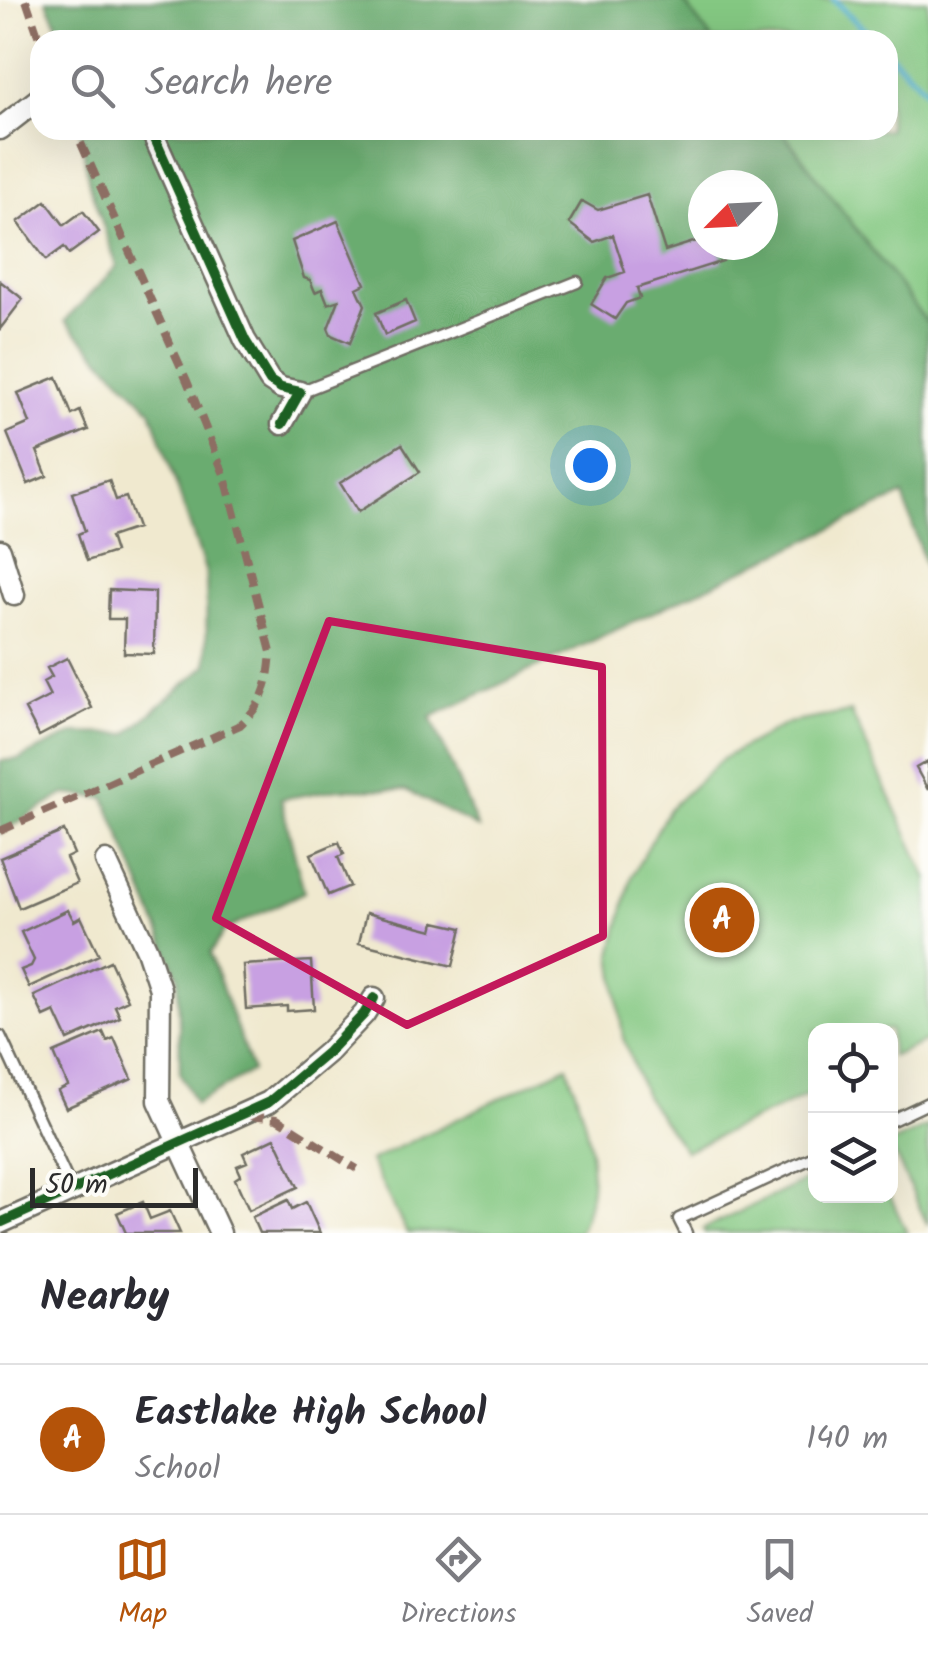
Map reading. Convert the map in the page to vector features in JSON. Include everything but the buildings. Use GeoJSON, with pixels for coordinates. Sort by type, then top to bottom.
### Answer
{"type":"FeatureCollection","features":[{"type":"Feature","properties":{"kind":"street"},"geometry":{"type":"LineString","coordinates":[[0,129],[30,106]]}},
{"type":"Feature","properties":{"kind":"street"},"geometry":{"type":"LineString","coordinates":[[155,140],[245,340],[270,381],[300,392],[282,424]]}},
{"type":"Feature","properties":{"kind":"street"},"geometry":{"type":"LineString","coordinates":[[0,550],[14,595]]}},
{"type":"Feature","properties":{"kind":"street"},"geometry":{"type":"LineString","coordinates":[[106,861],[147,950],[160,989],[159,1102],[220,1233]]}},
{"type":"Feature","properties":{"kind":"street"},"geometry":{"type":"LineString","coordinates":[[0,1223],[269,1102],[328,1052],[374,998]]}},
{"type":"Feature","properties":{"kind":"lane"},"geometry":{"type":"LineString","coordinates":[[300,392],[577,282]]}},
{"type":"Feature","properties":{"kind":"lane"},"geometry":{"type":"LineString","coordinates":[[0,1036],[72,1191]]}},
{"type":"Feature","properties":{"kind":"lane"},"geometry":{"type":"LineString","coordinates":[[898,1117],[928,1103]]}},
{"type":"Feature","properties":{"kind":"lane"},"geometry":{"type":"LineString","coordinates":[[686,1233],[679,1219],[808,1160]]}},
{"type":"Feature","properties":{"kind":"highlighted area"},"geometry":{"type":"Polygon","coordinates":[[[329,621],[602,667],[603,936],[407,1025],[216,918],[329,621]]]}},
{"type":"Feature","properties":{"kind":"green space"},"geometry":{"type":"Polygon","coordinates":[[[46,0],[682,0],[704,30],[60,30],[46,0]]]}},
{"type":"Feature","properties":{"kind":"green space"},"geometry":{"type":"Polygon","coordinates":[[[682,0],[928,0],[928,324],[789,140],[898,140],[898,30],[704,30],[682,0]]]}},
{"type":"Feature","properties":{"kind":"green space"},"geometry":{"type":"Polygon","coordinates":[[[82,140],[789,140],[928,324],[928,575],[903,495],[431,717],[478,828],[406,790],[338,789],[281,799],[304,892],[225,930],[210,954],[252,1071],[195,1104],[180,1073],[178,976],[105,798],[65,794],[0,833],[0,761],[19,759],[75,733],[127,734],[207,665],[206,573],[151,410],[65,321],[117,266],[89,184],[82,140]]]}},
{"type":"Feature","properties":{"kind":"green space"},"geometry":{"type":"Polygon","coordinates":[[[851,712],[928,879],[928,1040],[898,1054],[898,1023],[808,1023],[808,1095],[685,1151],[645,1096],[623,1038],[612,954],[632,876],[669,809],[722,759],[788,723],[851,712]]]}},
{"type":"Feature","properties":{"kind":"green space"},"geometry":{"type":"Polygon","coordinates":[[[567,1066],[586,1128],[592,1170],[591,1192],[578,1233],[407,1233],[370,1161],[567,1066]]]}},
{"type":"Feature","properties":{"kind":"green space"},"geometry":{"type":"Polygon","coordinates":[[[928,1126],[928,1226],[898,1161],[898,1140],[928,1126]]]}},
{"type":"Feature","properties":{"kind":"green space"},"geometry":{"type":"Polygon","coordinates":[[[808,1179],[808,1203],[893,1203],[907,1233],[705,1233],[703,1229],[808,1179]]]}},
{"type":"Feature","properties":{"kind":"waterway"},"geometry":{"type":"LineString","coordinates":[[834,0],[865,30]]}},
{"type":"Feature","properties":{"kind":"waterway"},"geometry":{"type":"LineString","coordinates":[[898,63],[928,92]]}},
{"type":"Feature","properties":{"kind":"marked path"},"geometry":{"type":"LineString","coordinates":[[26,0],[36,30]]}},
{"type":"Feature","properties":{"kind":"marked path"},"geometry":{"type":"LineString","coordinates":[[0,831],[240,725],[260,700],[270,664],[271,652],[225,477],[187,381],[79,140]]}},
{"type":"Feature","properties":{"kind":"marked path"},"geometry":{"type":"LineString","coordinates":[[249,1116],[277,1119],[357,1169]]}},
{"type":"Feature","properties":{"kind":"cycle path"},"geometry":{"type":"LineString","coordinates":[[155,140],[245,340],[270,381],[300,392],[282,424]]}},
{"type":"Feature","properties":{"kind":"cycle path"},"geometry":{"type":"LineString","coordinates":[[0,1223],[269,1102],[328,1052],[374,998]]}},
{"type":"Feature","properties":{"kind":"place","name":"Eastlake High School"},"geometry":{"type":"Point","coordinates":[722,920]}}]}
